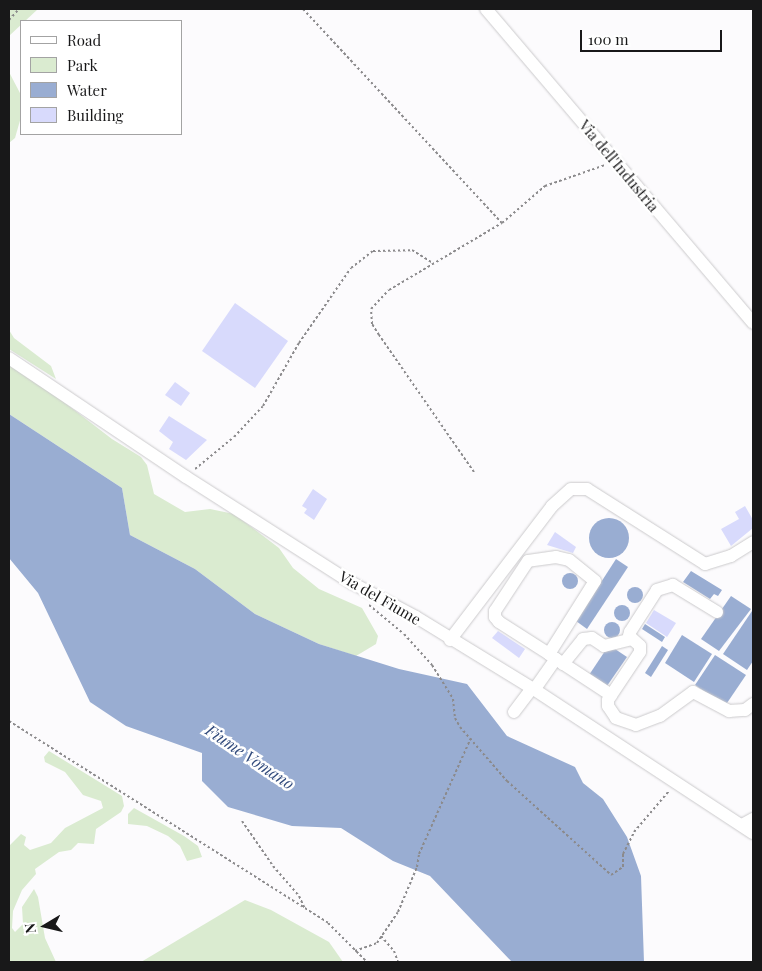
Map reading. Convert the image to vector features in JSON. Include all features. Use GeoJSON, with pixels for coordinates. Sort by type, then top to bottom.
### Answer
{"type":"FeatureCollection","features":[{"type":"Feature","properties":{"kind":"street","name":"Via dell'Industria"},"geometry":{"type":"LineString","coordinates":[[486,9],[753,323]]}},
{"type":"Feature","properties":{"kind":"street","name":"Via del Fiume"},"geometry":{"type":"LineString","coordinates":[[9,358],[186,477],[352,583],[533,689],[676,782],[747,822],[753,833]]}},
{"type":"Feature","properties":{"kind":"street"},"geometry":{"type":"LineString","coordinates":[[450,640],[552,506],[571,489],[587,489],[705,564],[731,556],[753,542]]}},
{"type":"Feature","properties":{"kind":"street"},"geometry":{"type":"LineString","coordinates":[[514,712],[556,659],[595,581],[569,560],[556,557],[528,561],[495,611],[500,622],[556,659],[611,695]]}},
{"type":"Feature","properties":{"kind":"street"},"geometry":{"type":"LineString","coordinates":[[717,612],[673,585],[662,586],[630,632],[629,636],[640,646],[640,652],[608,700],[611,713],[622,722],[636,726],[660,716],[693,692],[729,711],[745,710],[753,704]]}},
{"type":"Feature","properties":{"kind":"street"},"geometry":{"type":"LineString","coordinates":[[556,659],[582,639],[592,638],[604,646],[632,639]]}},
{"type":"Feature","properties":{"kind":"path"},"geometry":{"type":"LineString","coordinates":[[9,20],[19,9]]}},
{"type":"Feature","properties":{"kind":"path"},"geometry":{"type":"LineString","coordinates":[[303,9],[502,223]]}},
{"type":"Feature","properties":{"kind":"path"},"geometry":{"type":"LineString","coordinates":[[474,472],[372,324],[371,309],[380,298],[434,263],[502,223],[545,186],[614,160]]}},
{"type":"Feature","properties":{"kind":"path"},"geometry":{"type":"LineString","coordinates":[[186,477],[234,437],[263,406],[294,352],[351,268],[373,251],[412,250],[434,263]]}},
{"type":"Feature","properties":{"kind":"path"},"geometry":{"type":"LineString","coordinates":[[367,602],[404,634],[432,666],[453,699],[455,718],[507,781],[611,875],[623,867],[623,854],[634,832],[676,782]]}},
{"type":"Feature","properties":{"kind":"path"},"geometry":{"type":"LineString","coordinates":[[9,721],[328,923],[367,962]]}},
{"type":"Feature","properties":{"kind":"path"},"geometry":{"type":"LineString","coordinates":[[356,951],[377,942],[398,912],[417,867],[419,854],[471,738]]}},
{"type":"Feature","properties":{"kind":"path"},"geometry":{"type":"LineString","coordinates":[[242,821],[273,866],[299,896],[305,909]]}},
{"type":"Feature","properties":{"kind":"path"},"geometry":{"type":"LineString","coordinates":[[381,936],[394,951],[398,962]]}},
{"type":"Feature","properties":{"kind":"green space"},"geometry":{"type":"Polygon","coordinates":[[[12,9],[38,9],[26,20],[20,20],[20,26],[9,36],[9,11],[12,9]]]}},
{"type":"Feature","properties":{"kind":"green space"},"geometry":{"type":"Polygon","coordinates":[[[9,72],[20,93],[20,120],[15,138],[9,143],[9,72]]]}},
{"type":"Feature","properties":{"kind":"green space"},"geometry":{"type":"Polygon","coordinates":[[[9,330],[14,338],[51,366],[56,379],[9,349],[9,330]]]}},
{"type":"Feature","properties":{"kind":"green space"},"geometry":{"type":"Polygon","coordinates":[[[9,360],[112,439],[141,457],[147,465],[154,494],[185,512],[210,509],[234,514],[279,548],[293,568],[319,589],[362,608],[378,636],[376,644],[356,656],[319,644],[255,614],[195,569],[130,535],[122,488],[9,414],[9,360]]]}},
{"type":"Feature","properties":{"kind":"green space"},"geometry":{"type":"Polygon","coordinates":[[[49,751],[122,796],[124,806],[121,812],[96,829],[94,844],[78,843],[71,850],[59,852],[35,869],[36,874],[22,890],[13,911],[12,928],[15,932],[23,924],[22,907],[34,889],[38,897],[45,938],[56,962],[9,962],[9,846],[21,834],[26,837],[24,845],[30,850],[51,843],[65,828],[103,808],[101,801],[83,795],[65,772],[45,762],[44,757],[49,751]]]}},
{"type":"Feature","properties":{"kind":"green space"},"geometry":{"type":"Polygon","coordinates":[[[134,808],[198,846],[202,857],[187,861],[180,846],[168,836],[147,826],[128,824],[128,814],[134,808]]]}},
{"type":"Feature","properties":{"kind":"green space"},"geometry":{"type":"Polygon","coordinates":[[[245,900],[271,910],[329,942],[343,962],[141,962],[245,900]]]}},
{"type":"Feature","properties":{"kind":"water","name":"Fiume Vomano"},"geometry":{"type":"Polygon","coordinates":[[[9,414],[122,488],[130,535],[195,569],[255,614],[319,644],[399,669],[467,684],[507,736],[575,767],[583,783],[603,799],[627,837],[641,876],[644,962],[512,962],[430,876],[393,861],[341,828],[292,826],[228,807],[202,781],[202,753],[126,726],[90,702],[38,593],[9,558],[9,414]]]}},
{"type":"Feature","properties":{"kind":"water"},"geometry":{"type":"Polygon","coordinates":[[[609,518],[623,524],[629,538],[623,552],[609,558],[595,552],[589,538],[595,524],[609,518]]]}},
{"type":"Feature","properties":{"kind":"water"},"geometry":{"type":"Polygon","coordinates":[[[616,559],[628,567],[587,629],[576,621],[616,559]]]}},
{"type":"Feature","properties":{"kind":"water"},"geometry":{"type":"Polygon","coordinates":[[[691,571],[722,590],[718,596],[714,594],[710,599],[683,582],[691,571]]]}},
{"type":"Feature","properties":{"kind":"water"},"geometry":{"type":"Polygon","coordinates":[[[567,573],[573,573],[578,578],[576,587],[567,589],[562,584],[562,578],[567,573]]]}},
{"type":"Feature","properties":{"kind":"water"},"geometry":{"type":"Polygon","coordinates":[[[635,587],[641,589],[643,595],[641,601],[635,603],[629,601],[627,595],[629,589],[635,587]]]}},
{"type":"Feature","properties":{"kind":"water"},"geometry":{"type":"Polygon","coordinates":[[[731,596],[751,609],[719,651],[701,639],[731,596]]]}},
{"type":"Feature","properties":{"kind":"water"},"geometry":{"type":"Polygon","coordinates":[[[622,605],[628,607],[630,613],[628,619],[622,621],[616,619],[614,613],[616,607],[622,605]]]}},
{"type":"Feature","properties":{"kind":"water"},"geometry":{"type":"Polygon","coordinates":[[[752,611],[753,661],[747,670],[723,654],[752,611]]]}},
{"type":"Feature","properties":{"kind":"water"},"geometry":{"type":"Polygon","coordinates":[[[612,622],[618,624],[620,630],[618,636],[612,638],[606,636],[604,630],[606,624],[612,622]]]}},
{"type":"Feature","properties":{"kind":"water"},"geometry":{"type":"Polygon","coordinates":[[[645,624],[665,637],[662,642],[642,629],[645,624]]]}},
{"type":"Feature","properties":{"kind":"water"},"geometry":{"type":"Polygon","coordinates":[[[682,635],[712,654],[694,682],[665,663],[682,635]]]}},
{"type":"Feature","properties":{"kind":"water"},"geometry":{"type":"Polygon","coordinates":[[[609,645],[627,657],[607,686],[589,675],[609,645]]]}},
{"type":"Feature","properties":{"kind":"water"},"geometry":{"type":"Polygon","coordinates":[[[662,646],[668,650],[651,677],[645,673],[662,646]]]}},
{"type":"Feature","properties":{"kind":"water"},"geometry":{"type":"Polygon","coordinates":[[[715,655],[746,675],[725,706],[695,685],[715,655]]]}},
{"type":"Feature","properties":{"kind":"building"},"geometry":{"type":"Polygon","coordinates":[[[235,303],[288,341],[255,388],[202,351],[235,303]]]}},
{"type":"Feature","properties":{"kind":"building"},"geometry":{"type":"Polygon","coordinates":[[[175,382],[190,393],[181,406],[165,395],[175,382]]]}},
{"type":"Feature","properties":{"kind":"building"},"geometry":{"type":"Polygon","coordinates":[[[169,416],[207,440],[186,460],[169,449],[173,442],[159,431],[169,416]]]}},
{"type":"Feature","properties":{"kind":"building"},"geometry":{"type":"Polygon","coordinates":[[[313,489],[327,499],[314,520],[304,513],[307,509],[302,506],[313,489]]]}},
{"type":"Feature","properties":{"kind":"building"},"geometry":{"type":"Polygon","coordinates":[[[745,506],[753,520],[753,528],[731,546],[721,529],[739,519],[735,512],[745,506]]]}},
{"type":"Feature","properties":{"kind":"building"},"geometry":{"type":"Polygon","coordinates":[[[555,532],[576,547],[573,553],[547,545],[555,532]]]}},
{"type":"Feature","properties":{"kind":"building"},"geometry":{"type":"Polygon","coordinates":[[[654,610],[676,623],[667,637],[646,623],[654,610]]]}},
{"type":"Feature","properties":{"kind":"building"},"geometry":{"type":"Polygon","coordinates":[[[498,631],[525,649],[519,658],[492,638],[498,631]]]}}]}
